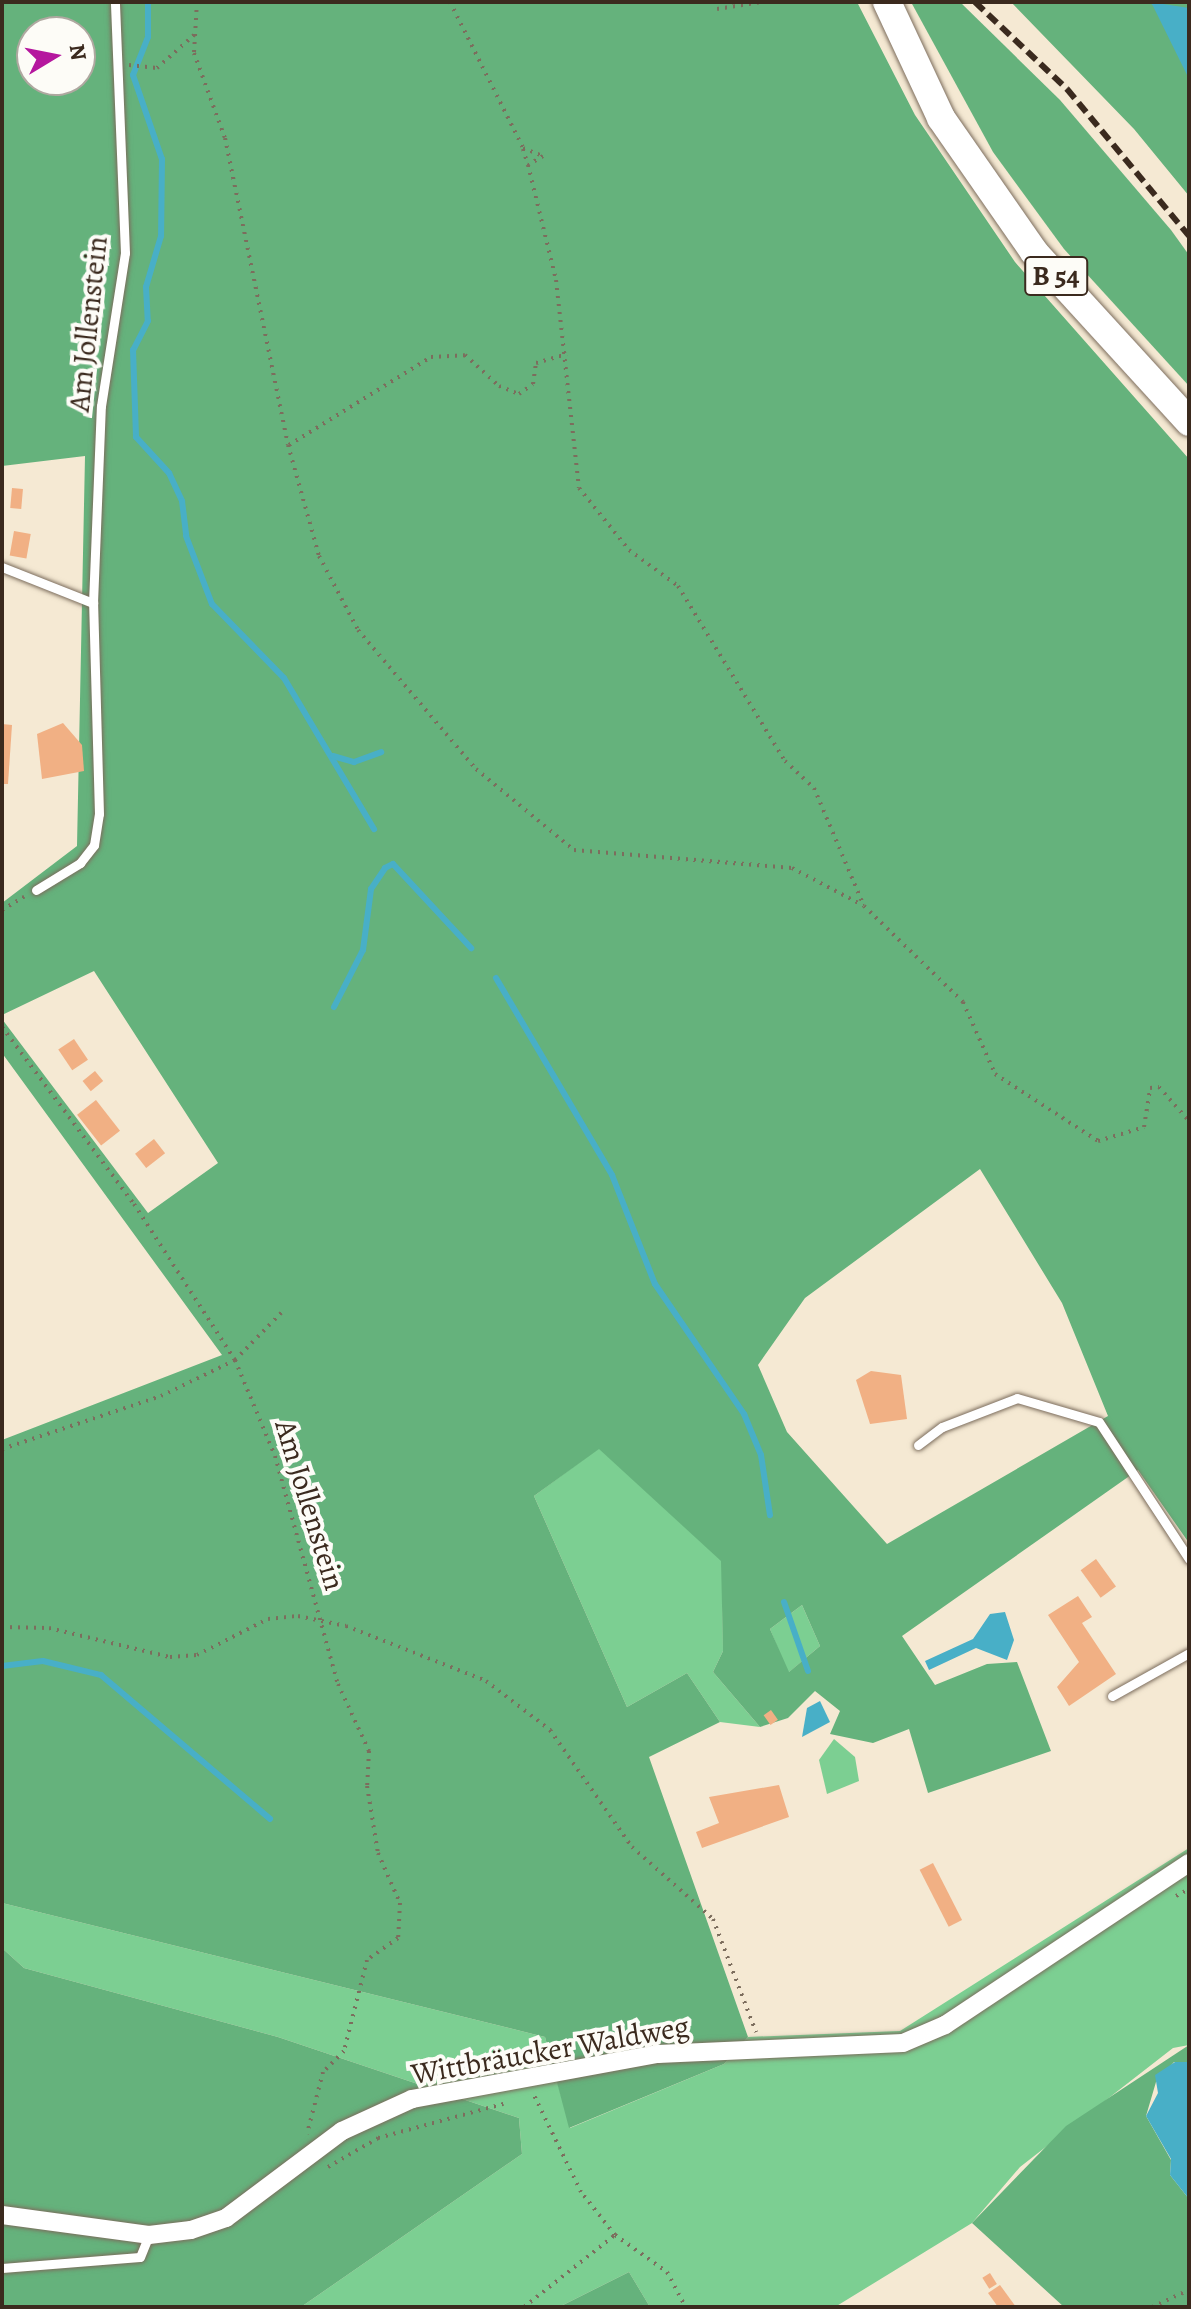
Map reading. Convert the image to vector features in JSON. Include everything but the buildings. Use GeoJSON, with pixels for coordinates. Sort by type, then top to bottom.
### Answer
{"type":"FeatureCollection","features":[{"type":"Feature","properties":{"kind":"main road","name":"B 54"},"geometry":{"type":"LineString","coordinates":[[887,2],[941,118],[1034,252],[1189,422]]}},
{"type":"Feature","properties":{"kind":"street","name":"Wittbräucker Waldweg"},"geometry":{"type":"LineString","coordinates":[[2,2215],[149,2235],[226,2218],[312,2152],[412,2099],[531,2089],[658,2054],[903,2043],[945,2025],[1189,1863]]}},
{"type":"Feature","properties":{"kind":"lane","name":"Am Jollenstein"},"geometry":{"type":"LineString","coordinates":[[36,890],[80,863],[94,845],[93,603],[101,406],[125,253],[115,2]]}},
{"type":"Feature","properties":{"kind":"lane"},"geometry":{"type":"LineString","coordinates":[[2,567],[93,603]]}},
{"type":"Feature","properties":{"kind":"lane"},"geometry":{"type":"LineString","coordinates":[[918,1445],[942,1427],[1017,1398],[1099,1422],[1189,1559]]}},
{"type":"Feature","properties":{"kind":"lane"},"geometry":{"type":"LineString","coordinates":[[1112,1696],[1189,1653]]}},
{"type":"Feature","properties":{"kind":"lane"},"geometry":{"type":"LineString","coordinates":[[2,2268],[140,2257],[149,2235]]}},
{"type":"Feature","properties":{"kind":"path"},"geometry":{"type":"LineString","coordinates":[[197,2],[194,53],[225,138],[288,445],[319,556],[358,630],[476,769],[574,850],[792,868],[864,906],[963,1002],[995,1074],[1098,1141],[1144,1127],[1150,1088],[1159,1087],[1189,1121]]}},
{"type":"Feature","properties":{"kind":"path"},"geometry":{"type":"LineString","coordinates":[[450,2],[523,148],[528,165],[567,354],[579,488],[629,550],[678,586],[785,761],[814,788],[864,906]]}},
{"type":"Feature","properties":{"kind":"path"},"geometry":{"type":"LineString","coordinates":[[717,9],[761,2]]}},
{"type":"Feature","properties":{"kind":"path"},"geometry":{"type":"LineString","coordinates":[[115,48],[134,68],[157,68],[181,52],[195,33]]}},
{"type":"Feature","properties":{"kind":"path"},"geometry":{"type":"LineString","coordinates":[[523,148],[543,156],[528,165]]}},
{"type":"Feature","properties":{"kind":"path"},"geometry":{"type":"LineString","coordinates":[[288,445],[431,357],[465,355],[499,386],[519,394],[533,384],[536,363],[567,354]]}},
{"type":"Feature","properties":{"kind":"path"},"geometry":{"type":"LineString","coordinates":[[2,910],[36,890]]}},
{"type":"Feature","properties":{"kind":"path","name":"Am Jollenstein"},"geometry":{"type":"LineString","coordinates":[[2,1027],[134,1204],[235,1360],[280,1471],[320,1620],[486,1681],[550,1730],[632,1847],[713,1919],[760,2049]]}},
{"type":"Feature","properties":{"kind":"path"},"geometry":{"type":"LineString","coordinates":[[2,1449],[161,1396],[235,1360],[282,1312]]}},
{"type":"Feature","properties":{"kind":"path"},"geometry":{"type":"LineString","coordinates":[[2,1627],[49,1628],[170,1657],[197,1655],[268,1619],[320,1620],[338,1684],[369,1751],[378,1853],[400,1903],[398,1938],[367,1960],[344,2051],[323,2072],[304,2123],[312,2152]]}},
{"type":"Feature","properties":{"kind":"path"},"geometry":{"type":"LineString","coordinates":[[314,2176],[378,2138],[531,2089],[549,2094]]}},
{"type":"Feature","properties":{"kind":"path"},"geometry":{"type":"LineString","coordinates":[[531,2089],[581,2192],[615,2235],[667,2272],[686,2307]]}},
{"type":"Feature","properties":{"kind":"path"},"geometry":{"type":"LineString","coordinates":[[524,2307],[615,2235]]}},
{"type":"Feature","properties":{"kind":"path"},"geometry":{"type":"LineString","coordinates":[[1156,2306],[1189,2290]]}},
{"type":"Feature","properties":{"kind":"green space"},"geometry":{"type":"Polygon","coordinates":[[[2,2],[857,2],[915,115],[1015,262],[1189,459],[1189,1543],[1138,1470],[902,1636],[935,1685],[987,1664],[1017,1662],[1051,1751],[928,1793],[909,1729],[873,1743],[830,1734],[840,1711],[815,1691],[788,1718],[760,1727],[713,1672],[723,1651],[721,1561],[599,1449],[534,1496],[627,1707],[687,1673],[720,1722],[649,1757],[748,2037],[724,2064],[569,2128],[545,2037],[2,1903],[2,1440],[222,1355],[2,1053],[2,1019],[148,1213],[218,1163],[94,971],[2,1015],[2,903],[77,846],[85,456],[2,466],[2,2]],[[980,1169],[805,1298],[758,1365],[787,1432],[887,1544],[1108,1416],[1062,1303],[980,1169]],[[802,1605],[770,1629],[789,1672],[820,1646],[802,1605]]]}},
{"type":"Feature","properties":{"kind":"green space"},"geometry":{"type":"Polygon","coordinates":[[[911,2],[960,2],[1060,100],[1171,230],[1189,255],[1189,386],[1064,249],[993,152],[911,2]]]}},
{"type":"Feature","properties":{"kind":"green space"},"geometry":{"type":"Polygon","coordinates":[[[1011,2],[1189,2],[1189,196],[1134,129],[1011,2]]]}},
{"type":"Feature","properties":{"kind":"green space"},"geometry":{"type":"Polygon","coordinates":[[[599,1448],[722,1561],[723,1651],[713,1672],[760,1727],[720,1722],[687,1673],[627,1707],[534,1496],[599,1448]]]}},
{"type":"Feature","properties":{"kind":"green space"},"geometry":{"type":"Polygon","coordinates":[[[802,1605],[820,1646],[788,1673],[770,1629],[802,1605]]]}},
{"type":"Feature","properties":{"kind":"green space"},"geometry":{"type":"Polygon","coordinates":[[[834,1739],[855,1757],[859,1781],[827,1794],[819,1760],[834,1739]]]}},
{"type":"Feature","properties":{"kind":"green space"},"geometry":{"type":"Polygon","coordinates":[[[1189,1848],[1189,2045],[1173,2048],[1020,2167],[972,2223],[835,2307],[650,2307],[629,2272],[559,2307],[301,2307],[522,2154],[519,2118],[278,2037],[24,1968],[2,1948],[2,1903],[545,2037],[570,2128],[724,2064],[748,2037],[900,2031],[1189,1848]]]}},
{"type":"Feature","properties":{"kind":"green space"},"geometry":{"type":"Polygon","coordinates":[[[2,1948],[24,1968],[278,2037],[519,2118],[522,2154],[301,2307],[2,2307],[2,1948]]]}},
{"type":"Feature","properties":{"kind":"green space"},"geometry":{"type":"Polygon","coordinates":[[[1189,2045],[1189,2062],[1174,2062],[1156,2082],[1146,2116],[1171,2160],[1170,2175],[1189,2199],[1189,2307],[1064,2307],[972,2223],[1066,2126],[1189,2045]]]}},
{"type":"Feature","properties":{"kind":"green space"},"geometry":{"type":"Polygon","coordinates":[[[629,2272],[650,2307],[559,2307],[629,2272]]]}},
{"type":"Feature","properties":{"kind":"water"},"geometry":{"type":"Polygon","coordinates":[[[1150,2],[1189,8],[1189,79],[1153,6],[1150,2]]]}},
{"type":"Feature","properties":{"kind":"water"},"geometry":{"type":"Polygon","coordinates":[[[1005,1612],[1014,1640],[1007,1660],[976,1648],[929,1670],[925,1661],[973,1639],[990,1614],[1005,1612]]]}},
{"type":"Feature","properties":{"kind":"water"},"geometry":{"type":"Polygon","coordinates":[[[820,1701],[830,1722],[802,1737],[807,1708],[820,1701]]]}},
{"type":"Feature","properties":{"kind":"water"},"geometry":{"type":"Polygon","coordinates":[[[1175,2062],[1189,2062],[1189,2199],[1170,2175],[1171,2159],[1146,2116],[1158,2093],[1155,2075],[1175,2062]]]}},
{"type":"Feature","properties":{"kind":"waterway"},"geometry":{"type":"LineString","coordinates":[[148,2],[148,37],[133,75],[162,159],[161,236],[146,287],[148,321],[133,350],[136,437],[169,473],[182,501],[186,536],[212,604],[284,678],[374,829]]}},
{"type":"Feature","properties":{"kind":"waterway"},"geometry":{"type":"LineString","coordinates":[[333,756],[354,762],[381,752]]}},
{"type":"Feature","properties":{"kind":"waterway"},"geometry":{"type":"LineString","coordinates":[[334,1007],[363,950],[371,889],[385,868],[393,864],[471,948]]}},
{"type":"Feature","properties":{"kind":"waterway"},"geometry":{"type":"LineString","coordinates":[[496,978],[612,1175],[655,1284],[744,1414],[761,1455],[770,1515]]}},
{"type":"Feature","properties":{"kind":"waterway"},"geometry":{"type":"LineString","coordinates":[[784,1602],[808,1671]]}},
{"type":"Feature","properties":{"kind":"waterway"},"geometry":{"type":"LineString","coordinates":[[2,1666],[43,1661],[101,1675],[270,1819]]}},
{"type":"Feature","properties":{"kind":"railway"},"geometry":{"type":"LineString","coordinates":[[975,2],[1067,89],[1189,236]]}}]}
